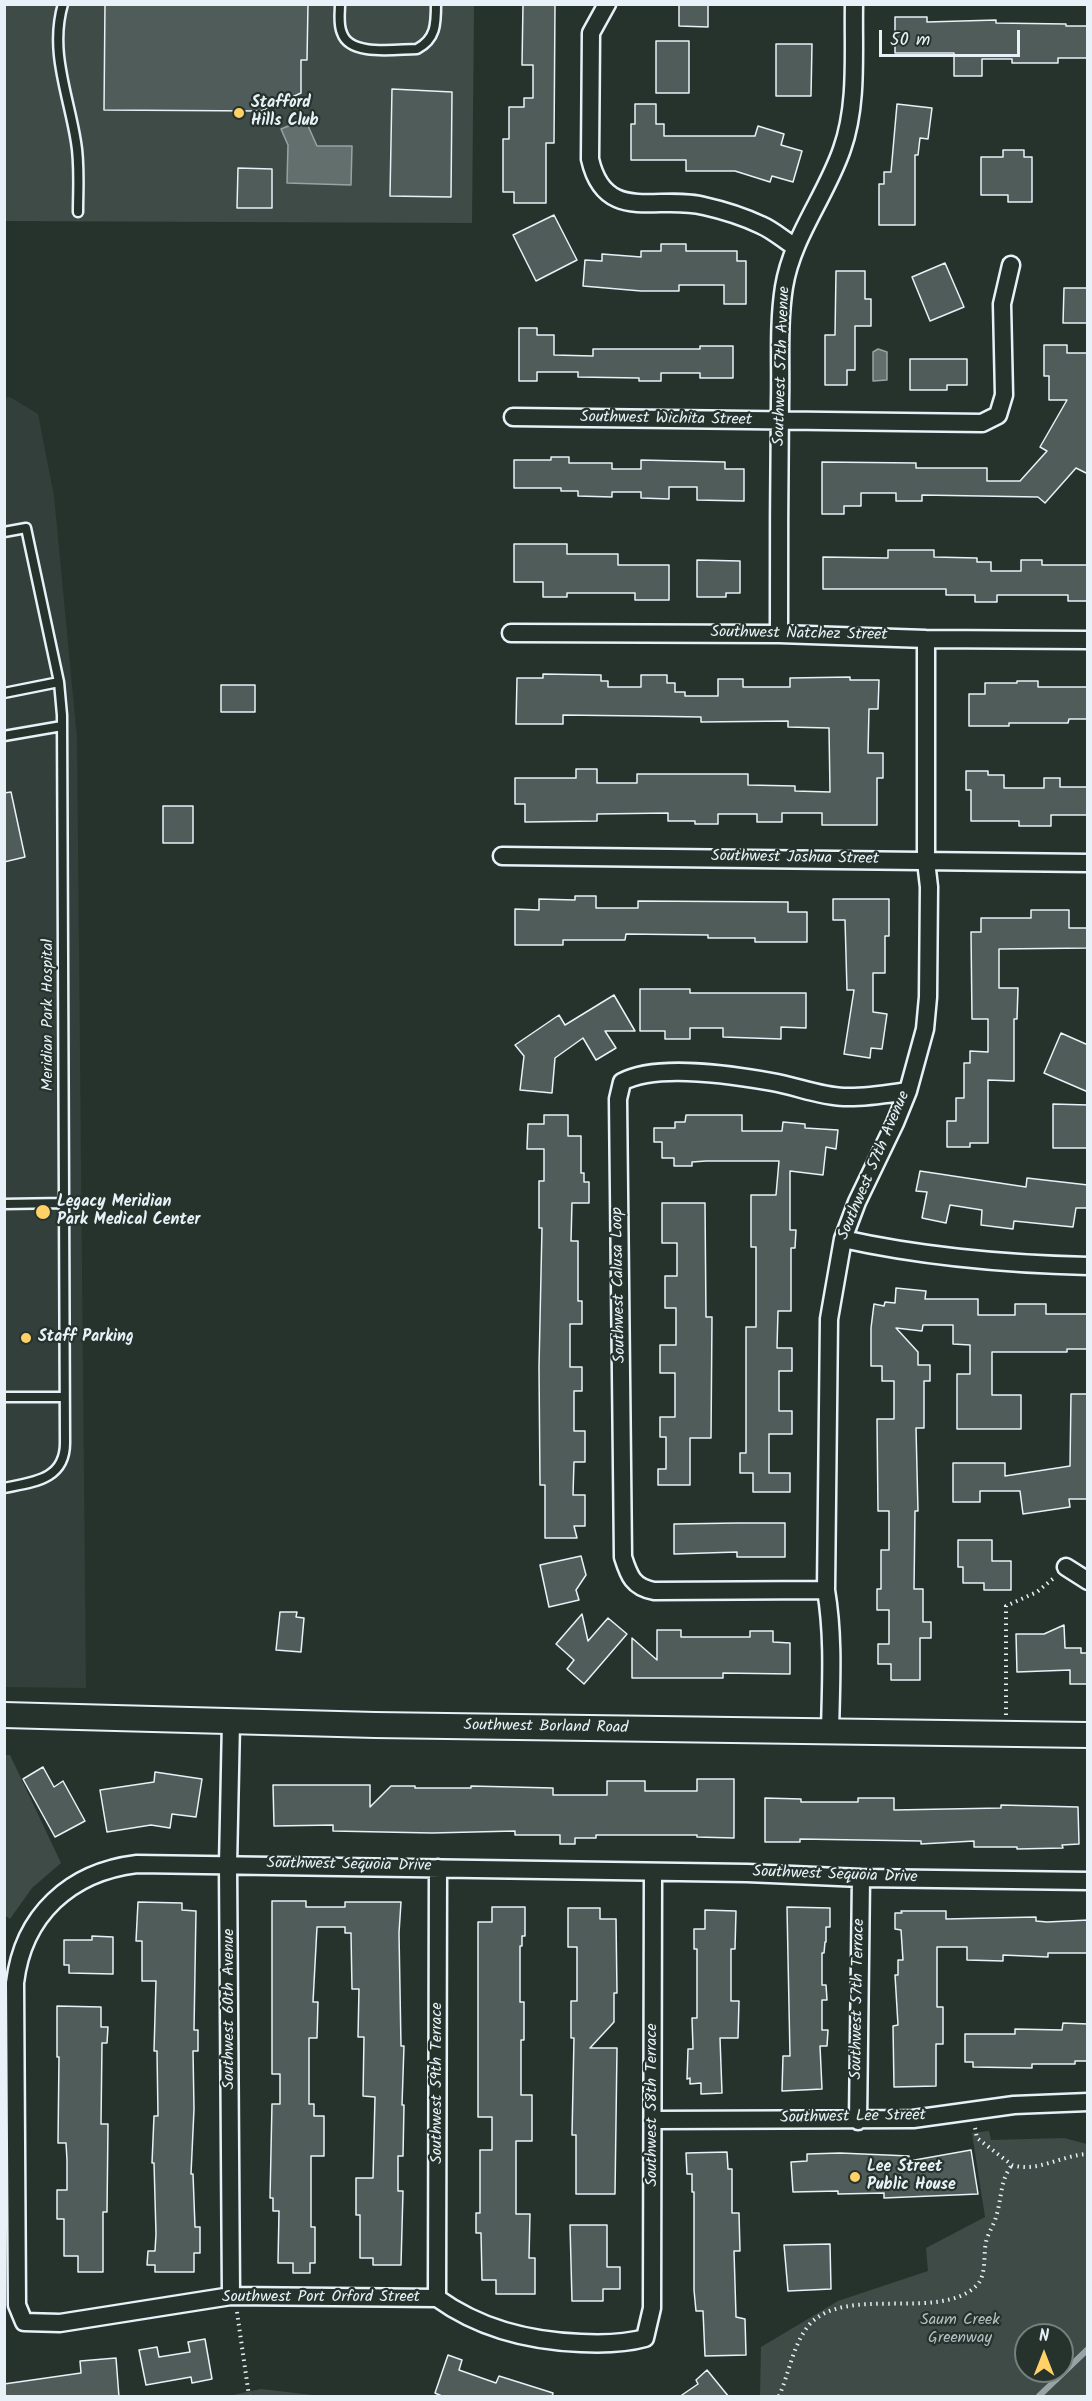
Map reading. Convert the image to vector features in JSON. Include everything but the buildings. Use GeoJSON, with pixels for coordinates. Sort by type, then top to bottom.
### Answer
{"type":"FeatureCollection","features":[{"type":"Feature","properties":{"kind":"main road","name":"Southwest Borland Road"},"geometry":{"type":"LineString","coordinates":[[4,1715],[231,1722],[1088,1735]]}},
{"type":"Feature","properties":{"kind":"street"},"geometry":{"type":"LineString","coordinates":[[607,4],[591,33],[590,159],[594,177],[604,190],[614,199],[632,203],[702,205],[762,225],[795,247]]}},
{"type":"Feature","properties":{"kind":"street","name":"Southwest 57th Avenue"},"geometry":{"type":"LineString","coordinates":[[779,633],[780,422],[784,285],[795,247],[842,150],[851,114],[854,4]]}},
{"type":"Feature","properties":{"kind":"street","name":"Southwest Wichita Street"},"geometry":{"type":"LineString","coordinates":[[513,417],[982,423],[998,415],[1004,395],[1002,304],[1011,265]]}},
{"type":"Feature","properties":{"kind":"street","name":"Southwest Natchez Street"},"geometry":{"type":"LineString","coordinates":[[511,633],[779,633],[926,639],[1088,640]]}},
{"type":"Feature","properties":{"kind":"street","name":"Southwest 57th Avenue"},"geometry":{"type":"LineString","coordinates":[[830,1731],[832,1646],[826,1590],[829,1319],[843,1239],[857,1202],[908,1091],[925,1029],[928,997],[929,887],[926,861],[926,639]]}},
{"type":"Feature","properties":{"kind":"street","name":"Southwest Joshua Street"},"geometry":{"type":"LineString","coordinates":[[502,856],[1088,863]]}},
{"type":"Feature","properties":{"kind":"street","name":"Southwest Calusa Loop"},"geometry":{"type":"LineString","coordinates":[[826,1590],[654,1591],[644,1589],[634,1583],[629,1576],[623,1557],[618,1099],[622,1082],[647,1073],[711,1073],[772,1082],[844,1097],[908,1091]]}},
{"type":"Feature","properties":{"kind":"street"},"geometry":{"type":"LineString","coordinates":[[843,1239],[946,1258],[1027,1265],[1088,1266]]}},
{"type":"Feature","properties":{"kind":"street"},"geometry":{"type":"LineString","coordinates":[[1066,1567],[1088,1581]]}},
{"type":"Feature","properties":{"kind":"street","name":"Southwest 60th Avenue"},"geometry":{"type":"LineString","coordinates":[[231,1722],[228,1865],[233,2296]]}},
{"type":"Feature","properties":{"kind":"street","name":"Southwest Sequoia Drive"},"geometry":{"type":"LineString","coordinates":[[24,2322],[17,2305],[10,2108],[18,1958],[24,1942],[38,1919],[55,1900],[75,1884],[94,1874],[116,1866],[137,1864],[747,1873],[861,1878],[1088,1881]]}},
{"type":"Feature","properties":{"kind":"street","name":"Southwest 59th Terrace"},"geometry":{"type":"LineString","coordinates":[[437,2298],[438,1868]]}},
{"type":"Feature","properties":{"kind":"street","name":"Southwest 58th Terrace"},"geometry":{"type":"LineString","coordinates":[[645,2338],[652,2308],[653,1873]]}},
{"type":"Feature","properties":{"kind":"street","name":"Southwest 57th Terrace"},"geometry":{"type":"LineString","coordinates":[[858,2121],[861,1878]]}},
{"type":"Feature","properties":{"kind":"street","name":"Southwest Lee Street"},"geometry":{"type":"LineString","coordinates":[[653,2120],[913,2119],[1014,2105],[1088,2102]]}},
{"type":"Feature","properties":{"kind":"street","name":"Southwest Port Orford Street"},"geometry":{"type":"LineString","coordinates":[[24,2322],[60,2323],[233,2296],[437,2298],[492,2328],[529,2338],[610,2344],[645,2338]]}},
{"type":"Feature","properties":{"kind":"lane"},"geometry":{"type":"LineString","coordinates":[[63,4],[59,62],[78,153],[78,212]]}},
{"type":"Feature","properties":{"kind":"lane"},"geometry":{"type":"LineString","coordinates":[[340,4],[340,25],[344,38],[349,44],[363,50],[417,49],[424,45],[434,32],[436,4]]}},
{"type":"Feature","properties":{"kind":"lane","name":"Meridian Park Hospital"},"geometry":{"type":"LineString","coordinates":[[4,532],[26,528],[59,681],[62,726],[65,1452],[59,1466],[46,1478],[4,1488]]}},
{"type":"Feature","properties":{"kind":"lane"},"geometry":{"type":"LineString","coordinates":[[4,693],[59,681]]}},
{"type":"Feature","properties":{"kind":"lane"},"geometry":{"type":"LineString","coordinates":[[4,736],[62,726]]}},
{"type":"Feature","properties":{"kind":"lane"},"geometry":{"type":"LineString","coordinates":[[4,1204],[64,1203]]}},
{"type":"Feature","properties":{"kind":"lane"},"geometry":{"type":"LineString","coordinates":[[4,1397],[64,1397]]}},
{"type":"Feature","properties":{"kind":"path"},"geometry":{"type":"LineString","coordinates":[[1006,1734],[1006,1606],[1037,1592],[1066,1567]]}},
{"type":"Feature","properties":{"kind":"path"},"geometry":{"type":"LineString","coordinates":[[975,2128],[977,2138],[1012,2164],[1031,2167],[1088,2154]]}},
{"type":"Feature","properties":{"kind":"path"},"geometry":{"type":"LineString","coordinates":[[779,2397],[808,2326],[826,2313],[857,2306],[942,2300],[966,2293],[978,2285],[983,2272],[986,2242],[1001,2198],[1003,2179],[1012,2164]]}},
{"type":"Feature","properties":{"kind":"path"},"geometry":{"type":"LineString","coordinates":[[233,2296],[249,2397]]}},
{"type":"Feature","properties":{"kind":"shaded area"},"geometry":{"type":"Polygon","coordinates":[[[305,119],[317,146],[352,146],[351,185],[287,183],[288,145],[281,129],[305,119]]]}},
{"type":"Feature","properties":{"kind":"shaded area"},"geometry":{"type":"Polygon","coordinates":[[[878,349],[887,352],[887,380],[873,381],[873,352],[878,349]]]}},
{"type":"Feature","properties":{"kind":"shaded area","name":"Legacy Meridian Park Medical Center"},"geometry":{"type":"Polygon","coordinates":[[[10,397],[38,414],[54,496],[77,738],[86,1688],[5,1687],[4,398],[10,397]]]}},
{"type":"Feature","properties":{"kind":"green space","name":"Stafford Hills Club"},"geometry":{"type":"Polygon","coordinates":[[[5,5],[474,5],[472,223],[5,221],[5,5]]]}},
{"type":"Feature","properties":{"kind":"green space"},"geometry":{"type":"Polygon","coordinates":[[[5,1755],[10,1755],[61,1863],[32,1888],[10,1919],[4,1915],[5,1755]]]}},
{"type":"Feature","properties":{"kind":"green space","name":"Saum Creek Greenway"},"geometry":{"type":"Polygon","coordinates":[[[989,2131],[991,2140],[1064,2138],[1087,2144],[1087,2396],[760,2396],[761,2347],[838,2301],[928,2271],[926,2248],[985,2217],[972,2133],[989,2131]]]}},
{"type":"Feature","properties":{"kind":"green space"},"geometry":{"type":"Polygon","coordinates":[[[261,2389],[321,2396],[228,2396],[261,2389]]]}},
{"type":"Feature","properties":{"kind":"waterway"},"geometry":{"type":"LineString","coordinates":[[1039,2396],[1088,2349]]}},
{"type":"Feature","properties":{"kind":"place","name":"Stafford Hills Club"},"geometry":{"type":"Point","coordinates":[239,113]}},
{"type":"Feature","properties":{"kind":"place","name":"Legacy Meridian Park Medical Center"},"geometry":{"type":"Point","coordinates":[43,1212]}},
{"type":"Feature","properties":{"kind":"place","name":"Staff Parking"},"geometry":{"type":"Point","coordinates":[26,1338]}},
{"type":"Feature","properties":{"kind":"place","name":"Lee Street Public House"},"geometry":{"type":"Point","coordinates":[855,2177]}}]}
